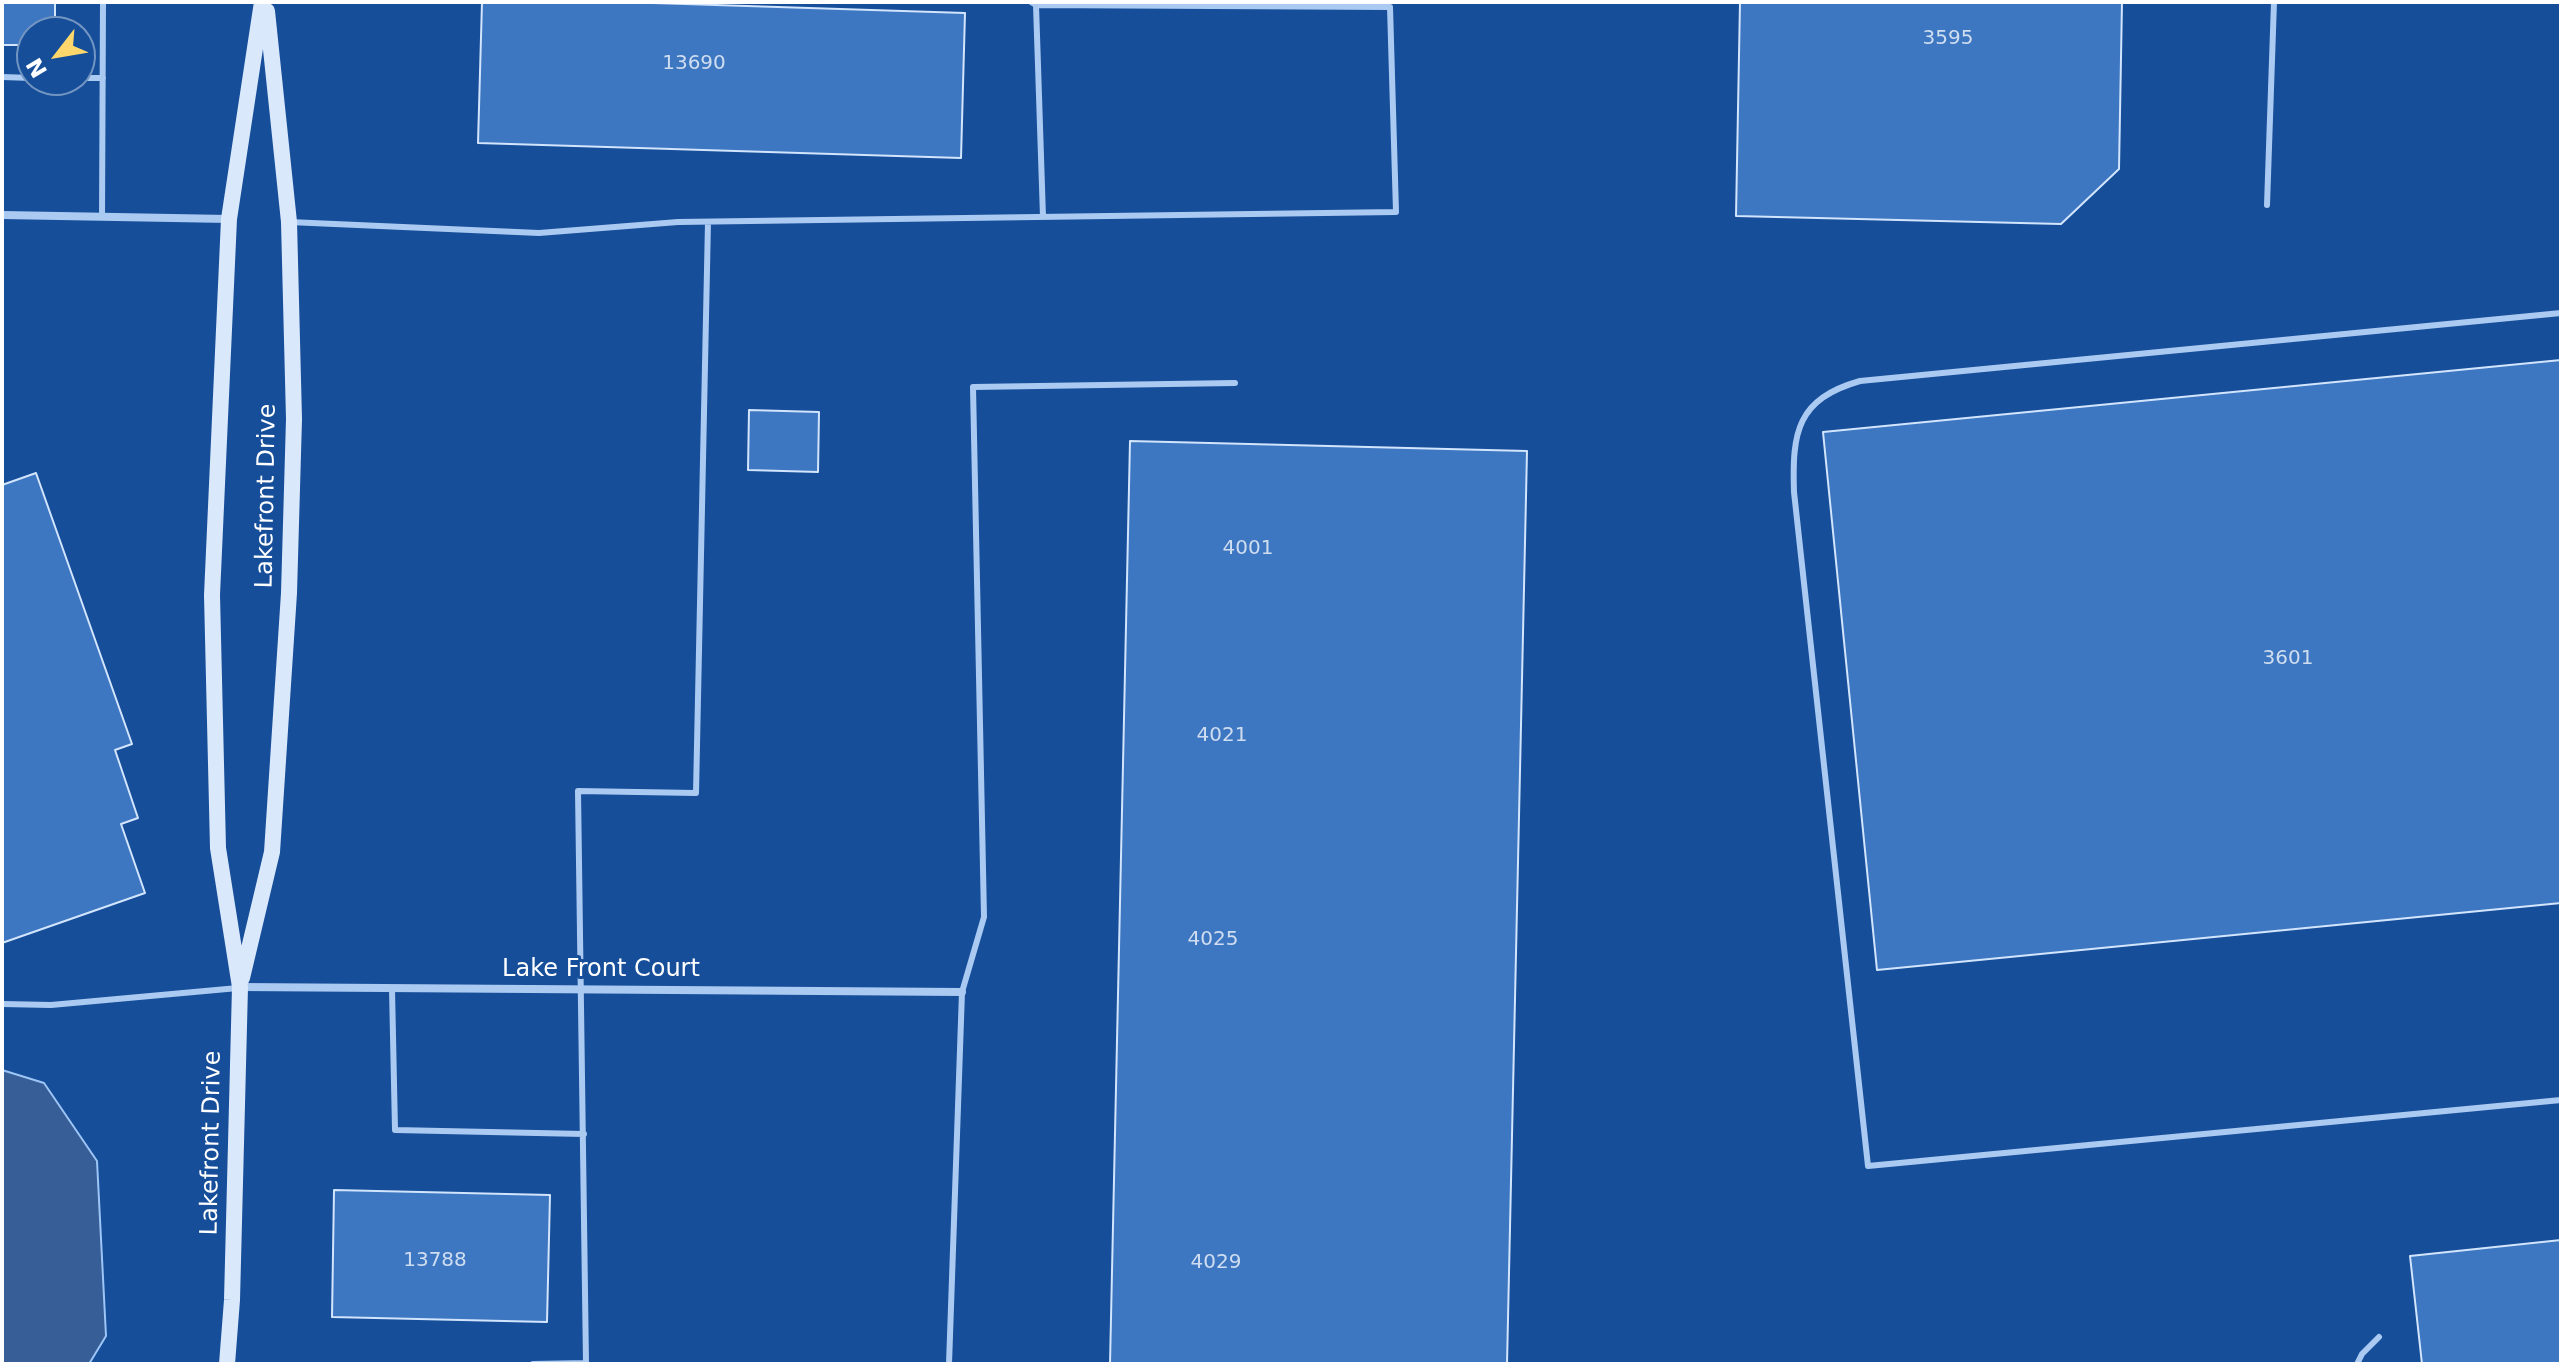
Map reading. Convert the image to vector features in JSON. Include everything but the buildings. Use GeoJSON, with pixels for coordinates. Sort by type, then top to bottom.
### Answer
{"type":"FeatureCollection","features":[{"type":"Feature","properties":{"kind":"street","name":"Lakefront Drive"},"geometry":{"type":"LineString","coordinates":[[227,1364],[232,1300],[240,987],[218,848],[212,595],[229,219],[264,2]]}},
{"type":"Feature","properties":{"kind":"street","name":"Lakefront Drive"},"geometry":{"type":"LineString","coordinates":[[240,987],[272,852],[289,593],[294,419],[289,222],[264,2]]}},
{"type":"Feature","properties":{"kind":"street"},"geometry":{"type":"LineString","coordinates":[[2,215],[229,219]]}},
{"type":"Feature","properties":{"kind":"street","name":"Lake Front Court"},"geometry":{"type":"LineString","coordinates":[[240,987],[962,992]]}},
{"type":"Feature","properties":{"kind":"lane"},"geometry":{"type":"LineString","coordinates":[[102,217],[103,2]]}},
{"type":"Feature","properties":{"kind":"lane"},"geometry":{"type":"LineString","coordinates":[[2267,205],[2274,2]]}},
{"type":"Feature","properties":{"kind":"lane"},"geometry":{"type":"LineString","coordinates":[[289,222],[539,233],[708,222],[1396,212],[1390,7],[1034,4],[1043,217]]}},
{"type":"Feature","properties":{"kind":"lane"},"geometry":{"type":"LineString","coordinates":[[96,78],[103,78]]}},
{"type":"Feature","properties":{"kind":"lane"},"geometry":{"type":"LineString","coordinates":[[533,1364],[586,1363],[578,791],[696,793],[708,222]]}},
{"type":"Feature","properties":{"kind":"lane"},"geometry":{"type":"LineString","coordinates":[[2561,313],[1860,381],[1838,387],[1816,400],[1802,424],[1793,450],[1794,492],[1868,1166],[2561,1100]]}},
{"type":"Feature","properties":{"kind":"lane"},"geometry":{"type":"LineString","coordinates":[[949,1364],[962,992],[984,917],[973,387],[1235,383]]}},
{"type":"Feature","properties":{"kind":"lane"},"geometry":{"type":"LineString","coordinates":[[2,1004],[51,1005],[240,987]]}},
{"type":"Feature","properties":{"kind":"lane"},"geometry":{"type":"LineString","coordinates":[[392,989],[395,1130],[584,1134]]}},
{"type":"Feature","properties":{"kind":"lane"},"geometry":{"type":"LineString","coordinates":[[2357,1364],[2362,1354],[2379,1337]]}},
{"type":"Feature","properties":{"kind":"water"},"geometry":{"type":"Polygon","coordinates":[[[2,1070],[44,1083],[97,1161],[106,1336],[89,1364],[2,1364],[2,1070]]]}}]}
